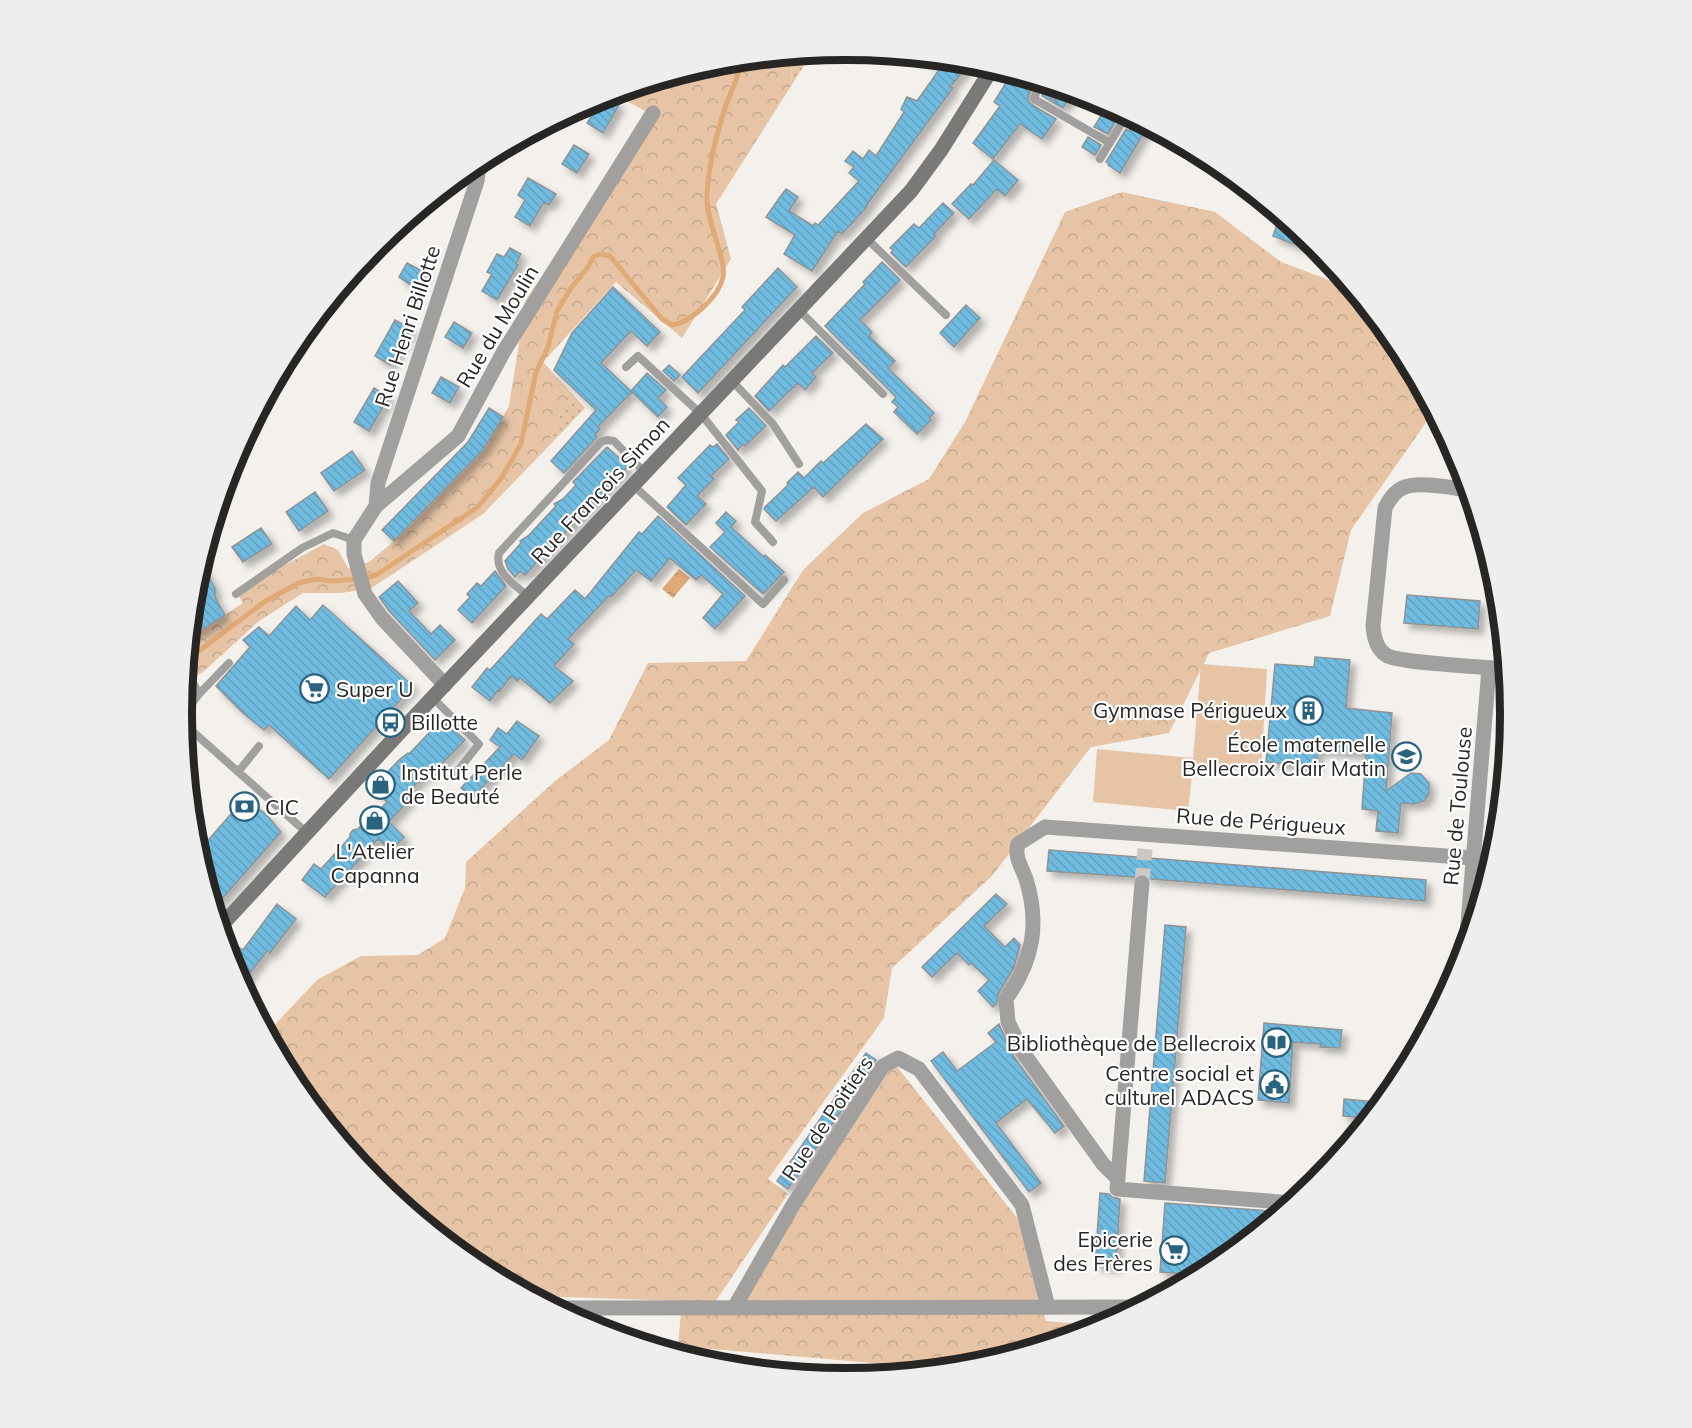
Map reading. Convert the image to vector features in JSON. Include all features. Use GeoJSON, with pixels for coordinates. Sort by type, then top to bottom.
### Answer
{"type":"FeatureCollection","features":[{"type":"Feature","properties":{"kind":"main road","name":"Rue François Simon"},"geometry":{"type":"LineString","coordinates":[[226,920],[306,832],[910,191],[935,158],[987,76]]}},
{"type":"Feature","properties":{"kind":"street","name":"Rue du Moulin"},"geometry":{"type":"LineString","coordinates":[[354,547],[376,506],[458,436],[504,351],[653,113]]}},
{"type":"Feature","properties":{"kind":"street","name":"Rue Henri Billotte"},"geometry":{"type":"LineString","coordinates":[[376,506],[378,483],[478,174]]}},
{"type":"Feature","properties":{"kind":"street"},"geometry":{"type":"LineString","coordinates":[[1459,489],[1404,487],[1391,497],[1385,508],[1373,626],[1374,640],[1386,655],[1404,660],[1499,669]]}},
{"type":"Feature","properties":{"kind":"street"},"geometry":{"type":"LineString","coordinates":[[354,547],[365,594],[382,618],[445,685]]}},
{"type":"Feature","properties":{"kind":"street","name":"Rue de Toulouse"},"geometry":{"type":"LineString","coordinates":[[1469,912],[1489,668]]}},
{"type":"Feature","properties":{"kind":"street","name":"Rue de Périgueux"},"geometry":{"type":"LineString","coordinates":[[1117,1184],[1022,1051],[1008,1022],[1006,999],[1017,984],[1024,966],[1031,947],[1034,925],[1032,898],[1016,852],[1018,844],[1045,827],[1146,842],[1473,858]]}},
{"type":"Feature","properties":{"kind":"street"},"geometry":{"type":"LineString","coordinates":[[1142,884],[1117,1184],[1281,1202]]}},
{"type":"Feature","properties":{"kind":"street","name":"Rue de Poitiers"},"geometry":{"type":"LineString","coordinates":[[734,1308],[793,1205],[883,1066],[898,1058],[919,1069],[1022,1205],[1048,1307]]}},
{"type":"Feature","properties":{"kind":"street"},"geometry":{"type":"LineString","coordinates":[[573,1308],[1048,1307],[1109,1312]]}},
{"type":"Feature","properties":{"kind":"street"},"geometry":{"type":"LineString","coordinates":[[595,1308],[595,1317]]}},
{"type":"Feature","properties":{"kind":"lane"},"geometry":{"type":"LineString","coordinates":[[1037,89],[1034,99],[1110,143]]}},
{"type":"Feature","properties":{"kind":"lane"},"geometry":{"type":"LineString","coordinates":[[1100,159],[1120,126]]}},
{"type":"Feature","properties":{"kind":"lane"},"geometry":{"type":"LineString","coordinates":[[866,238],[946,315]]}},
{"type":"Feature","properties":{"kind":"lane"},"geometry":{"type":"LineString","coordinates":[[799,310],[883,394]]}},
{"type":"Feature","properties":{"kind":"lane"},"geometry":{"type":"LineString","coordinates":[[626,367],[638,356],[701,414],[762,491],[755,522],[773,542]]}},
{"type":"Feature","properties":{"kind":"lane"},"geometry":{"type":"LineString","coordinates":[[732,381],[773,424],[799,464]]}},
{"type":"Feature","properties":{"kind":"lane"},"geometry":{"type":"LineString","coordinates":[[528,597],[499,569],[497,562],[499,553],[601,442],[614,441],[645,473]]}},
{"type":"Feature","properties":{"kind":"lane"},"geometry":{"type":"LineString","coordinates":[[633,486],[762,604],[784,580]]}},
{"type":"Feature","properties":{"kind":"lane"},"geometry":{"type":"LineString","coordinates":[[236,594],[302,548],[333,533],[354,547]]}},
{"type":"Feature","properties":{"kind":"lane"},"geometry":{"type":"LineString","coordinates":[[192,703],[229,663]]}},
{"type":"Feature","properties":{"kind":"lane"},"geometry":{"type":"LineString","coordinates":[[193,683],[199,694]]}},
{"type":"Feature","properties":{"kind":"lane"},"geometry":{"type":"LineString","coordinates":[[433,698],[478,744],[455,774]]}},
{"type":"Feature","properties":{"kind":"lane"},"geometry":{"type":"LineString","coordinates":[[192,731],[306,832]]}},
{"type":"Feature","properties":{"kind":"lane"},"geometry":{"type":"LineString","coordinates":[[238,772],[259,746]]}},
{"type":"Feature","properties":{"kind":"green space"},"geometry":{"type":"Polygon","coordinates":[[[807,61],[791,86],[792,62],[807,61]]]}},
{"type":"Feature","properties":{"kind":"green space"},"geometry":{"type":"Polygon","coordinates":[[[792,62],[791,86],[716,204],[731,259],[682,338],[616,282],[543,362],[569,390],[547,448],[483,514],[370,589],[340,593],[303,593],[259,621],[202,673],[193,676],[197,633],[243,603],[236,591],[324,544],[338,550],[348,568],[369,562],[394,541],[483,451],[509,406],[526,300],[587,207],[645,111],[624,100],[677,82],[718,73],[792,62]]]}},
{"type":"Feature","properties":{"kind":"green space"},"geometry":{"type":"Polygon","coordinates":[[[1122,192],[1215,212],[1281,262],[1338,284],[1390,351],[1429,418],[1351,530],[1330,616],[1209,653],[1169,733],[1091,747],[992,876],[892,968],[884,1018],[768,1179],[788,1194],[709,1311],[736,1315],[802,1202],[894,1063],[1018,1219],[1046,1321],[1080,1324],[1015,1346],[974,1355],[901,1366],[678,1346],[682,1301],[549,1297],[483,1258],[448,1233],[384,1176],[327,1112],[302,1077],[272,1027],[317,980],[361,956],[418,955],[445,938],[465,888],[466,862],[555,781],[609,740],[648,663],[746,661],[803,570],[863,513],[929,479],[965,422],[1065,212],[1122,192]]]}},
{"type":"Feature","properties":{"kind":"green space"},"geometry":{"type":"Polygon","coordinates":[[[569,390],[585,408],[547,448],[569,390]]]}},
{"type":"Feature","properties":{"kind":"green space"},"geometry":{"type":"Polygon","coordinates":[[[1201,664],[1267,669],[1261,772],[1193,767],[1188,811],[1093,802],[1097,749],[1193,758],[1201,664]]]}},
{"type":"Feature","properties":{"kind":"water"},"geometry":{"type":"Polygon","coordinates":[[[679,569],[690,578],[673,598],[662,589],[679,569]]]}},
{"type":"Feature","properties":{"kind":"building"},"geometry":{"type":"Polygon","coordinates":[[[935,67],[963,71],[867,207],[842,234],[838,231],[812,271],[784,254],[795,235],[766,217],[786,189],[798,197],[789,211],[813,226],[815,223],[818,225],[859,181],[849,173],[854,167],[845,161],[853,151],[863,159],[869,150],[876,156],[904,112],[901,109],[907,97],[917,101],[939,70],[935,67]]]}},
{"type":"Feature","properties":{"kind":"building"},"geometry":{"type":"Polygon","coordinates":[[[1007,80],[1015,82],[1031,87],[1028,97],[1029,103],[1056,119],[1042,139],[1020,124],[993,159],[973,143],[1000,106],[994,102],[1007,80]]]}},
{"type":"Feature","properties":{"kind":"building"},"geometry":{"type":"Polygon","coordinates":[[[1043,92],[1056,101],[1053,94],[1068,100],[1063,108],[1042,96],[1043,92]]]}},
{"type":"Feature","properties":{"kind":"building"},"geometry":{"type":"Polygon","coordinates":[[[615,103],[619,105],[603,133],[587,123],[596,110],[615,103]]]}},
{"type":"Feature","properties":{"kind":"building"},"geometry":{"type":"Polygon","coordinates":[[[1102,114],[1115,122],[1108,134],[1094,127],[1102,114]]]}},
{"type":"Feature","properties":{"kind":"building"},"geometry":{"type":"Polygon","coordinates":[[[1132,126],[1144,132],[1120,173],[1106,162],[1126,129],[1129,131],[1132,126]]]}},
{"type":"Feature","properties":{"kind":"building"},"geometry":{"type":"Polygon","coordinates":[[[1088,137],[1101,145],[1095,155],[1082,147],[1088,137]]]}},
{"type":"Feature","properties":{"kind":"building"},"geometry":{"type":"Polygon","coordinates":[[[574,145],[589,154],[577,173],[562,164],[574,145]]]}},
{"type":"Feature","properties":{"kind":"building"},"geometry":{"type":"Polygon","coordinates":[[[994,160],[1018,180],[1005,196],[997,189],[969,219],[952,204],[971,184],[973,185],[994,160]]]}},
{"type":"Feature","properties":{"kind":"building"},"geometry":{"type":"Polygon","coordinates":[[[528,178],[556,194],[549,205],[544,202],[530,226],[515,217],[525,200],[518,195],[528,178]]]}},
{"type":"Feature","properties":{"kind":"building"},"geometry":{"type":"Polygon","coordinates":[[[943,203],[954,213],[934,234],[936,236],[906,267],[891,253],[893,250],[890,248],[914,224],[919,228],[943,203]]]}},
{"type":"Feature","properties":{"kind":"building"},"geometry":{"type":"Polygon","coordinates":[[[1278,222],[1304,248],[1273,236],[1278,222]]]}},
{"type":"Feature","properties":{"kind":"building"},"geometry":{"type":"Polygon","coordinates":[[[510,248],[521,254],[516,264],[518,265],[497,300],[482,291],[492,274],[487,272],[497,254],[504,257],[510,248]]]}},
{"type":"Feature","properties":{"kind":"building"},"geometry":{"type":"Polygon","coordinates":[[[882,262],[900,280],[860,320],[872,332],[869,336],[895,361],[888,368],[934,413],[929,418],[931,420],[917,434],[894,412],[898,407],[892,402],[896,397],[825,326],[865,284],[863,282],[882,262]]]}},
{"type":"Feature","properties":{"kind":"building"},"geometry":{"type":"Polygon","coordinates":[[[407,263],[426,273],[416,289],[399,277],[407,263]]]}},
{"type":"Feature","properties":{"kind":"building"},"geometry":{"type":"Polygon","coordinates":[[[778,268],[797,287],[698,393],[682,377],[745,310],[742,307],[778,268]]]}},
{"type":"Feature","properties":{"kind":"building"},"geometry":{"type":"Polygon","coordinates":[[[613,287],[660,332],[647,346],[631,331],[601,363],[632,392],[598,427],[600,429],[595,435],[597,437],[564,473],[551,461],[596,410],[554,370],[572,333],[613,287]]]}},
{"type":"Feature","properties":{"kind":"building"},"geometry":{"type":"Polygon","coordinates":[[[966,305],[980,318],[954,347],[940,333],[966,305]]]}},
{"type":"Feature","properties":{"kind":"building"},"geometry":{"type":"Polygon","coordinates":[[[395,320],[411,329],[390,365],[375,356],[395,320]]]}},
{"type":"Feature","properties":{"kind":"building"},"geometry":{"type":"Polygon","coordinates":[[[454,322],[472,333],[463,348],[445,337],[454,322]]]}},
{"type":"Feature","properties":{"kind":"building"},"geometry":{"type":"Polygon","coordinates":[[[816,336],[833,353],[812,373],[816,377],[805,390],[798,383],[769,411],[755,396],[783,365],[785,367],[816,336]]]}},
{"type":"Feature","properties":{"kind":"building"},"geometry":{"type":"Polygon","coordinates":[[[669,365],[680,375],[674,381],[663,371],[669,365]]]}},
{"type":"Feature","properties":{"kind":"building"},"geometry":{"type":"Polygon","coordinates":[[[647,373],[666,390],[658,398],[667,407],[658,417],[631,391],[647,373]]]}},
{"type":"Feature","properties":{"kind":"building"},"geometry":{"type":"Polygon","coordinates":[[[441,377],[459,387],[450,403],[432,393],[441,377]]]}},
{"type":"Feature","properties":{"kind":"building"},"geometry":{"type":"Polygon","coordinates":[[[374,388],[389,397],[369,431],[354,422],[374,388]]]}},
{"type":"Feature","properties":{"kind":"building"},"geometry":{"type":"Polygon","coordinates":[[[489,408],[503,417],[483,450],[394,541],[382,530],[468,442],[489,408]]]}},
{"type":"Feature","properties":{"kind":"building"},"geometry":{"type":"Polygon","coordinates":[[[749,408],[766,426],[738,450],[726,435],[739,422],[736,420],[749,408]]]}},
{"type":"Feature","properties":{"kind":"building"},"geometry":{"type":"Polygon","coordinates":[[[866,424],[883,439],[823,497],[814,487],[776,521],[764,509],[798,472],[804,478],[866,424]]]}},
{"type":"Feature","properties":{"kind":"building"},"geometry":{"type":"Polygon","coordinates":[[[717,444],[729,459],[711,476],[714,479],[697,496],[706,504],[686,525],[667,507],[686,485],[678,478],[710,445],[713,447],[717,444]]]}},
{"type":"Feature","properties":{"kind":"building"},"geometry":{"type":"Polygon","coordinates":[[[607,447],[628,466],[525,575],[520,571],[515,577],[505,561],[521,543],[520,541],[528,536],[556,506],[554,504],[563,499],[576,485],[573,482],[607,447]]]}},
{"type":"Feature","properties":{"kind":"building"},"geometry":{"type":"Polygon","coordinates":[[[352,451],[365,470],[334,491],[321,473],[352,451]]]}},
{"type":"Feature","properties":{"kind":"building"},"geometry":{"type":"Polygon","coordinates":[[[315,492],[328,511],[299,531],[286,512],[315,492]]]}},
{"type":"Feature","properties":{"kind":"building"},"geometry":{"type":"Polygon","coordinates":[[[726,512],[736,521],[731,527],[784,572],[763,594],[710,547],[725,532],[716,523],[726,512]]]}},
{"type":"Feature","properties":{"kind":"building"},"geometry":{"type":"Polygon","coordinates":[[[658,516],[745,596],[715,629],[703,618],[723,594],[701,575],[696,580],[670,558],[651,581],[636,570],[568,639],[574,644],[554,666],[573,681],[550,703],[520,678],[517,681],[511,676],[490,701],[472,687],[487,668],[490,670],[541,614],[547,619],[575,590],[585,599],[639,532],[642,534],[658,516]]]}},
{"type":"Feature","properties":{"kind":"building"},"geometry":{"type":"Polygon","coordinates":[[[261,528],[272,544],[243,562],[232,547],[261,528]]]}},
{"type":"Feature","properties":{"kind":"building"},"geometry":{"type":"Polygon","coordinates":[[[495,571],[506,586],[472,623],[458,610],[470,597],[467,594],[477,583],[481,586],[495,571]]]}},
{"type":"Feature","properties":{"kind":"building"},"geometry":{"type":"Polygon","coordinates":[[[208,574],[215,588],[215,597],[225,615],[198,632],[208,574]]]}},
{"type":"Feature","properties":{"kind":"building"},"geometry":{"type":"Polygon","coordinates":[[[398,581],[418,603],[409,611],[431,634],[440,625],[455,640],[435,660],[379,597],[398,581]]]}},
{"type":"Feature","properties":{"kind":"building"},"geometry":{"type":"Polygon","coordinates":[[[1407,595],[1480,601],[1478,629],[1404,623],[1407,595]]]}},
{"type":"Feature","properties":{"kind":"building","name":"Super U"},"geometry":{"type":"Polygon","coordinates":[[[323,605],[413,686],[329,779],[269,725],[264,730],[244,714],[216,686],[250,647],[243,640],[259,627],[269,636],[296,606],[310,620],[323,605]]]}},
{"type":"Feature","properties":{"kind":"building"},"geometry":{"type":"Polygon","coordinates":[[[1315,657],[1350,660],[1346,708],[1392,713],[1386,791],[1411,773],[1421,774],[1429,783],[1429,794],[1424,801],[1414,804],[1401,803],[1398,833],[1376,831],[1378,811],[1362,809],[1366,754],[1318,750],[1317,767],[1266,762],[1275,664],[1314,667],[1315,657]]]}},
{"type":"Feature","properties":{"kind":"building"},"geometry":{"type":"Polygon","coordinates":[[[442,719],[465,740],[431,775],[428,772],[406,794],[410,799],[389,822],[404,837],[391,851],[378,839],[325,897],[302,880],[314,864],[321,869],[350,837],[353,830],[358,829],[365,821],[367,822],[387,802],[372,788],[442,719]]]}},
{"type":"Feature","properties":{"kind":"building"},"geometry":{"type":"Polygon","coordinates":[[[517,721],[539,736],[522,760],[514,754],[472,798],[461,788],[500,747],[490,740],[498,728],[507,734],[517,721]]]}},
{"type":"Feature","properties":{"kind":"building"},"geometry":{"type":"Polygon","coordinates":[[[244,799],[266,814],[281,832],[220,901],[205,843],[244,799]]]}},
{"type":"Feature","properties":{"kind":"building"},"geometry":{"type":"Polygon","coordinates":[[[1049,850],[1426,880],[1425,901],[1151,879],[1143,873],[1134,877],[1047,871],[1049,850]]]}},
{"type":"Feature","properties":{"kind":"building"},"geometry":{"type":"Polygon","coordinates":[[[996,894],[1007,904],[984,926],[1005,947],[1014,938],[1020,945],[1014,967],[993,1007],[978,991],[989,980],[957,953],[932,977],[922,967],[996,894]]]}},
{"type":"Feature","properties":{"kind":"building"},"geometry":{"type":"Polygon","coordinates":[[[277,904],[296,919],[270,953],[267,951],[247,977],[237,949],[238,947],[243,950],[277,904]]]}},
{"type":"Feature","properties":{"kind":"building"},"geometry":{"type":"Polygon","coordinates":[[[1165,925],[1186,927],[1165,1183],[1144,1181],[1165,925]]]}},
{"type":"Feature","properties":{"kind":"building"},"geometry":{"type":"Polygon","coordinates":[[[1264,1023],[1342,1030],[1340,1048],[1293,1042],[1289,1103],[1258,1100],[1264,1023]]]}},
{"type":"Feature","properties":{"kind":"building"},"geometry":{"type":"Polygon","coordinates":[[[999,1024],[1014,1057],[1064,1126],[1055,1133],[1027,1099],[996,1123],[1041,1183],[1029,1192],[931,1061],[943,1052],[957,1071],[996,1042],[988,1033],[999,1024]]]}},
{"type":"Feature","properties":{"kind":"building"},"geometry":{"type":"Polygon","coordinates":[[[866,1053],[876,1060],[788,1189],[777,1181],[866,1053]]]}},
{"type":"Feature","properties":{"kind":"building"},"geometry":{"type":"Polygon","coordinates":[[[1344,1099],[1372,1102],[1355,1125],[1355,1117],[1343,1116],[1344,1099]]]}},
{"type":"Feature","properties":{"kind":"building"},"geometry":{"type":"Polygon","coordinates":[[[1100,1193],[1120,1199],[1116,1267],[1095,1265],[1100,1193]]]}},
{"type":"Feature","properties":{"kind":"building"},"geometry":{"type":"Polygon","coordinates":[[[1165,1203],[1271,1211],[1244,1233],[1183,1274],[1160,1272],[1165,1203]]]}},
{"type":"Feature","properties":{"kind":"waterway"},"geometry":{"type":"LineString","coordinates":[[195,654],[264,602],[299,583],[316,579],[332,581],[360,579],[376,575],[478,507],[502,477],[521,444],[536,372],[548,347],[557,311],[593,257],[601,254],[610,256],[662,319],[672,325],[695,314],[710,300],[720,285],[723,270],[708,207],[709,174],[727,102],[739,70]]}},
{"type":"Feature","properties":{"kind":"tunnel"},"geometry":{"type":"LineString","coordinates":[[1142,883],[1145,849]]}},
{"type":"Feature","properties":{"kind":"place","name":"Super U"},"geometry":{"type":"Point","coordinates":[315,689]}},
{"type":"Feature","properties":{"kind":"place","name":"Gymnase Périgueux"},"geometry":{"type":"Point","coordinates":[1308,710]}},
{"type":"Feature","properties":{"kind":"place","name":"Billotte"},"geometry":{"type":"Point","coordinates":[390,722]}},
{"type":"Feature","properties":{"kind":"place","name":"École maternelle Bellecroix Clair Matin"},"geometry":{"type":"Point","coordinates":[1407,756]}},
{"type":"Feature","properties":{"kind":"place","name":"Institut Perle de Beauté"},"geometry":{"type":"Point","coordinates":[380,784]}},
{"type":"Feature","properties":{"kind":"place","name":"CIC"},"geometry":{"type":"Point","coordinates":[244,807]}},
{"type":"Feature","properties":{"kind":"place","name":"L'Atelier Capanna"},"geometry":{"type":"Point","coordinates":[375,820]}},
{"type":"Feature","properties":{"kind":"place","name":"Bibliothèque de Bellecroix"},"geometry":{"type":"Point","coordinates":[1277,1043]}},
{"type":"Feature","properties":{"kind":"place","name":"Centre social et culturel ADACS"},"geometry":{"type":"Point","coordinates":[1275,1085]}},
{"type":"Feature","properties":{"kind":"place","name":"Epicerie des Frères"},"geometry":{"type":"Point","coordinates":[1174,1251]}}]}
